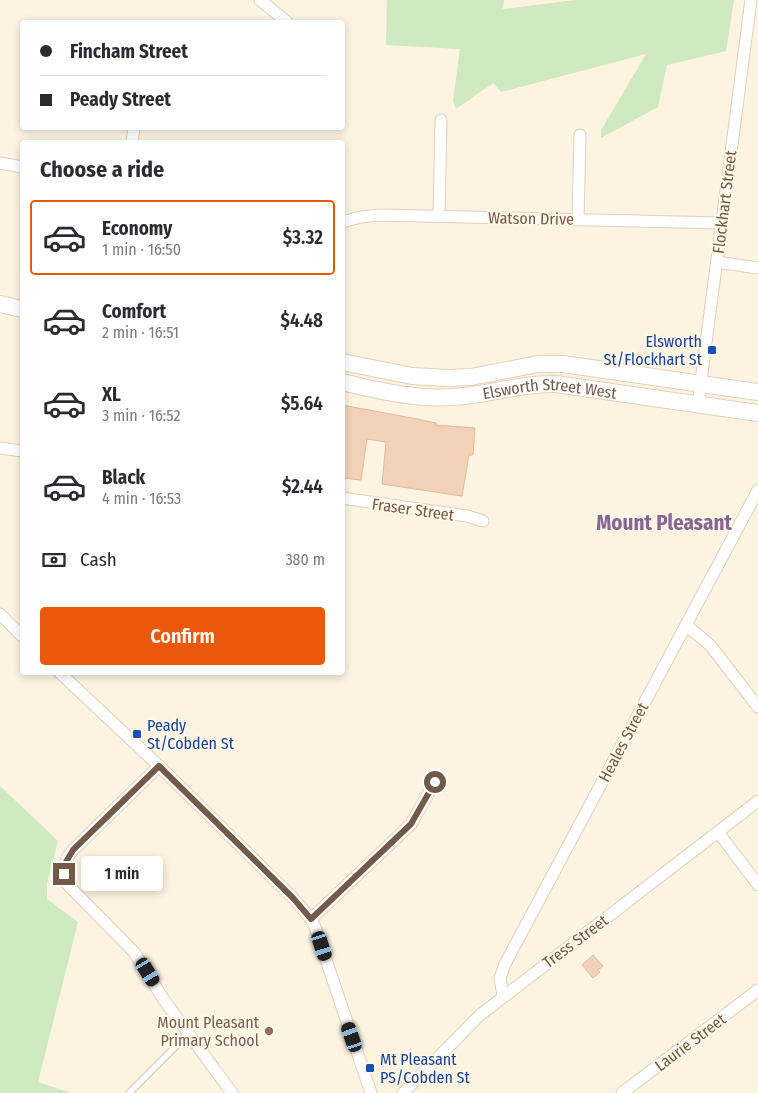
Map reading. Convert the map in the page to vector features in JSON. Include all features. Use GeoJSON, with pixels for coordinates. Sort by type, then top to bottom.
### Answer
{"type":"FeatureCollection","features":[{"type":"Feature","properties":{"kind":"street"},"geometry":{"type":"LineString","coordinates":[[260,0],[285,20]]}},
{"type":"Feature","properties":{"kind":"street","name":"Flockhart Street"},"geometry":{"type":"LineString","coordinates":[[698,404],[751,0]]}},
{"type":"Feature","properties":{"kind":"street"},"geometry":{"type":"LineString","coordinates":[[746,34],[758,32]]}},
{"type":"Feature","properties":{"kind":"street"},"geometry":{"type":"LineString","coordinates":[[439,216],[441,120]]}},
{"type":"Feature","properties":{"kind":"street"},"geometry":{"type":"LineString","coordinates":[[578,219],[580,135]]}},
{"type":"Feature","properties":{"kind":"street"},"geometry":{"type":"LineString","coordinates":[[0,163],[20,167]]}},
{"type":"Feature","properties":{"kind":"street","name":"Watson Drive"},"geometry":{"type":"LineString","coordinates":[[345,221],[372,215],[721,223]]}},
{"type":"Feature","properties":{"kind":"street"},"geometry":{"type":"LineString","coordinates":[[716,262],[758,268]]}},
{"type":"Feature","properties":{"kind":"street"},"geometry":{"type":"LineString","coordinates":[[0,304],[20,309]]}},
{"type":"Feature","properties":{"kind":"street","name":"Elsworth Street West"},"geometry":{"type":"LineString","coordinates":[[345,363],[412,376],[441,378],[471,376],[538,364],[563,364],[758,392]]}},
{"type":"Feature","properties":{"kind":"street","name":"Elsworth Street West"},"geometry":{"type":"LineString","coordinates":[[345,383],[394,394],[437,398],[473,395],[524,385],[556,384],[758,413]]}},
{"type":"Feature","properties":{"kind":"street"},"geometry":{"type":"LineString","coordinates":[[0,448],[20,451]]}},
{"type":"Feature","properties":{"kind":"street","name":"Heales Street"},"geometry":{"type":"LineString","coordinates":[[503,996],[500,978],[505,964],[758,490]]}},
{"type":"Feature","properties":{"kind":"street","name":"Fraser Street"},"geometry":{"type":"LineString","coordinates":[[345,498],[467,516],[483,521]]}},
{"type":"Feature","properties":{"kind":"street"},"geometry":{"type":"LineString","coordinates":[[0,614],[20,634]]}},
{"type":"Feature","properties":{"kind":"street"},"geometry":{"type":"LineString","coordinates":[[686,625],[710,645],[758,707]]}},
{"type":"Feature","properties":{"kind":"street"},"geometry":{"type":"LineString","coordinates":[[62,675],[159,766],[293,898],[311,919],[322,946],[371,1093]]}},
{"type":"Feature","properties":{"kind":"street"},"geometry":{"type":"LineString","coordinates":[[159,766],[70,854],[64,870],[65,878],[70,888],[134,952],[164,1000],[232,1093]]}},
{"type":"Feature","properties":{"kind":"street"},"geometry":{"type":"LineString","coordinates":[[311,919],[411,824],[435,782]]}},
{"type":"Feature","properties":{"kind":"street","name":"Tress Street"},"geometry":{"type":"LineString","coordinates":[[403,1093],[470,1024],[503,996],[758,801]]}},
{"type":"Feature","properties":{"kind":"street"},"geometry":{"type":"LineString","coordinates":[[718,832],[758,885]]}},
{"type":"Feature","properties":{"kind":"street","name":"Laurie Street"},"geometry":{"type":"LineString","coordinates":[[622,1093],[758,990]]}},
{"type":"Feature","properties":{"kind":"lane"},"geometry":{"type":"LineString","coordinates":[[129,1093],[189,1033]]}},
{"type":"Feature","properties":{"kind":"green space"},"geometry":{"type":"Polygon","coordinates":[[[387,0],[504,0],[503,9],[575,0],[734,0],[726,51],[667,65],[658,107],[601,138],[601,130],[646,54],[501,92],[493,83],[456,109],[453,101],[460,49],[386,45],[387,0]]]}},
{"type":"Feature","properties":{"kind":"green space"},"geometry":{"type":"Polygon","coordinates":[[[0,786],[58,841],[47,883],[47,899],[78,922],[38,1082],[71,1093],[0,1093],[0,786]]]}},
{"type":"Feature","properties":{"kind":"building"},"geometry":{"type":"Polygon","coordinates":[[[345,406],[436,423],[436,425],[475,428],[473,455],[469,455],[462,496],[382,484],[386,442],[367,439],[361,480],[345,478],[345,406]]]}},
{"type":"Feature","properties":{"kind":"building"},"geometry":{"type":"Polygon","coordinates":[[[593,955],[603,966],[598,970],[600,972],[593,978],[582,965],[593,955]]]}},
{"type":"Feature","properties":{"kind":"place","name":"Elsworth St/Flockhart St"},"geometry":{"type":"Point","coordinates":[712,350]}},
{"type":"Feature","properties":{"kind":"place","name":"Peady St/Cobden St"},"geometry":{"type":"Point","coordinates":[137,734]}},
{"type":"Feature","properties":{"kind":"place","name":"Mount Pleasant Primary School"},"geometry":{"type":"Point","coordinates":[269,1031]}},
{"type":"Feature","properties":{"kind":"place","name":"Mt Pleasant PS/Cobden St"},"geometry":{"type":"Point","coordinates":[370,1068]}},
{"type":"Feature","properties":{"kind":"district","name":"Mount Pleasant"},"geometry":{"type":"Point","coordinates":[664,523]}},
{"type":"Feature","properties":{"kind":"route"},"geometry":{"type":"LineString","coordinates":[[64,874],[66,862],[73,850],[159,766],[293,898],[311,919],[411,824],[435,782]]}}]}
